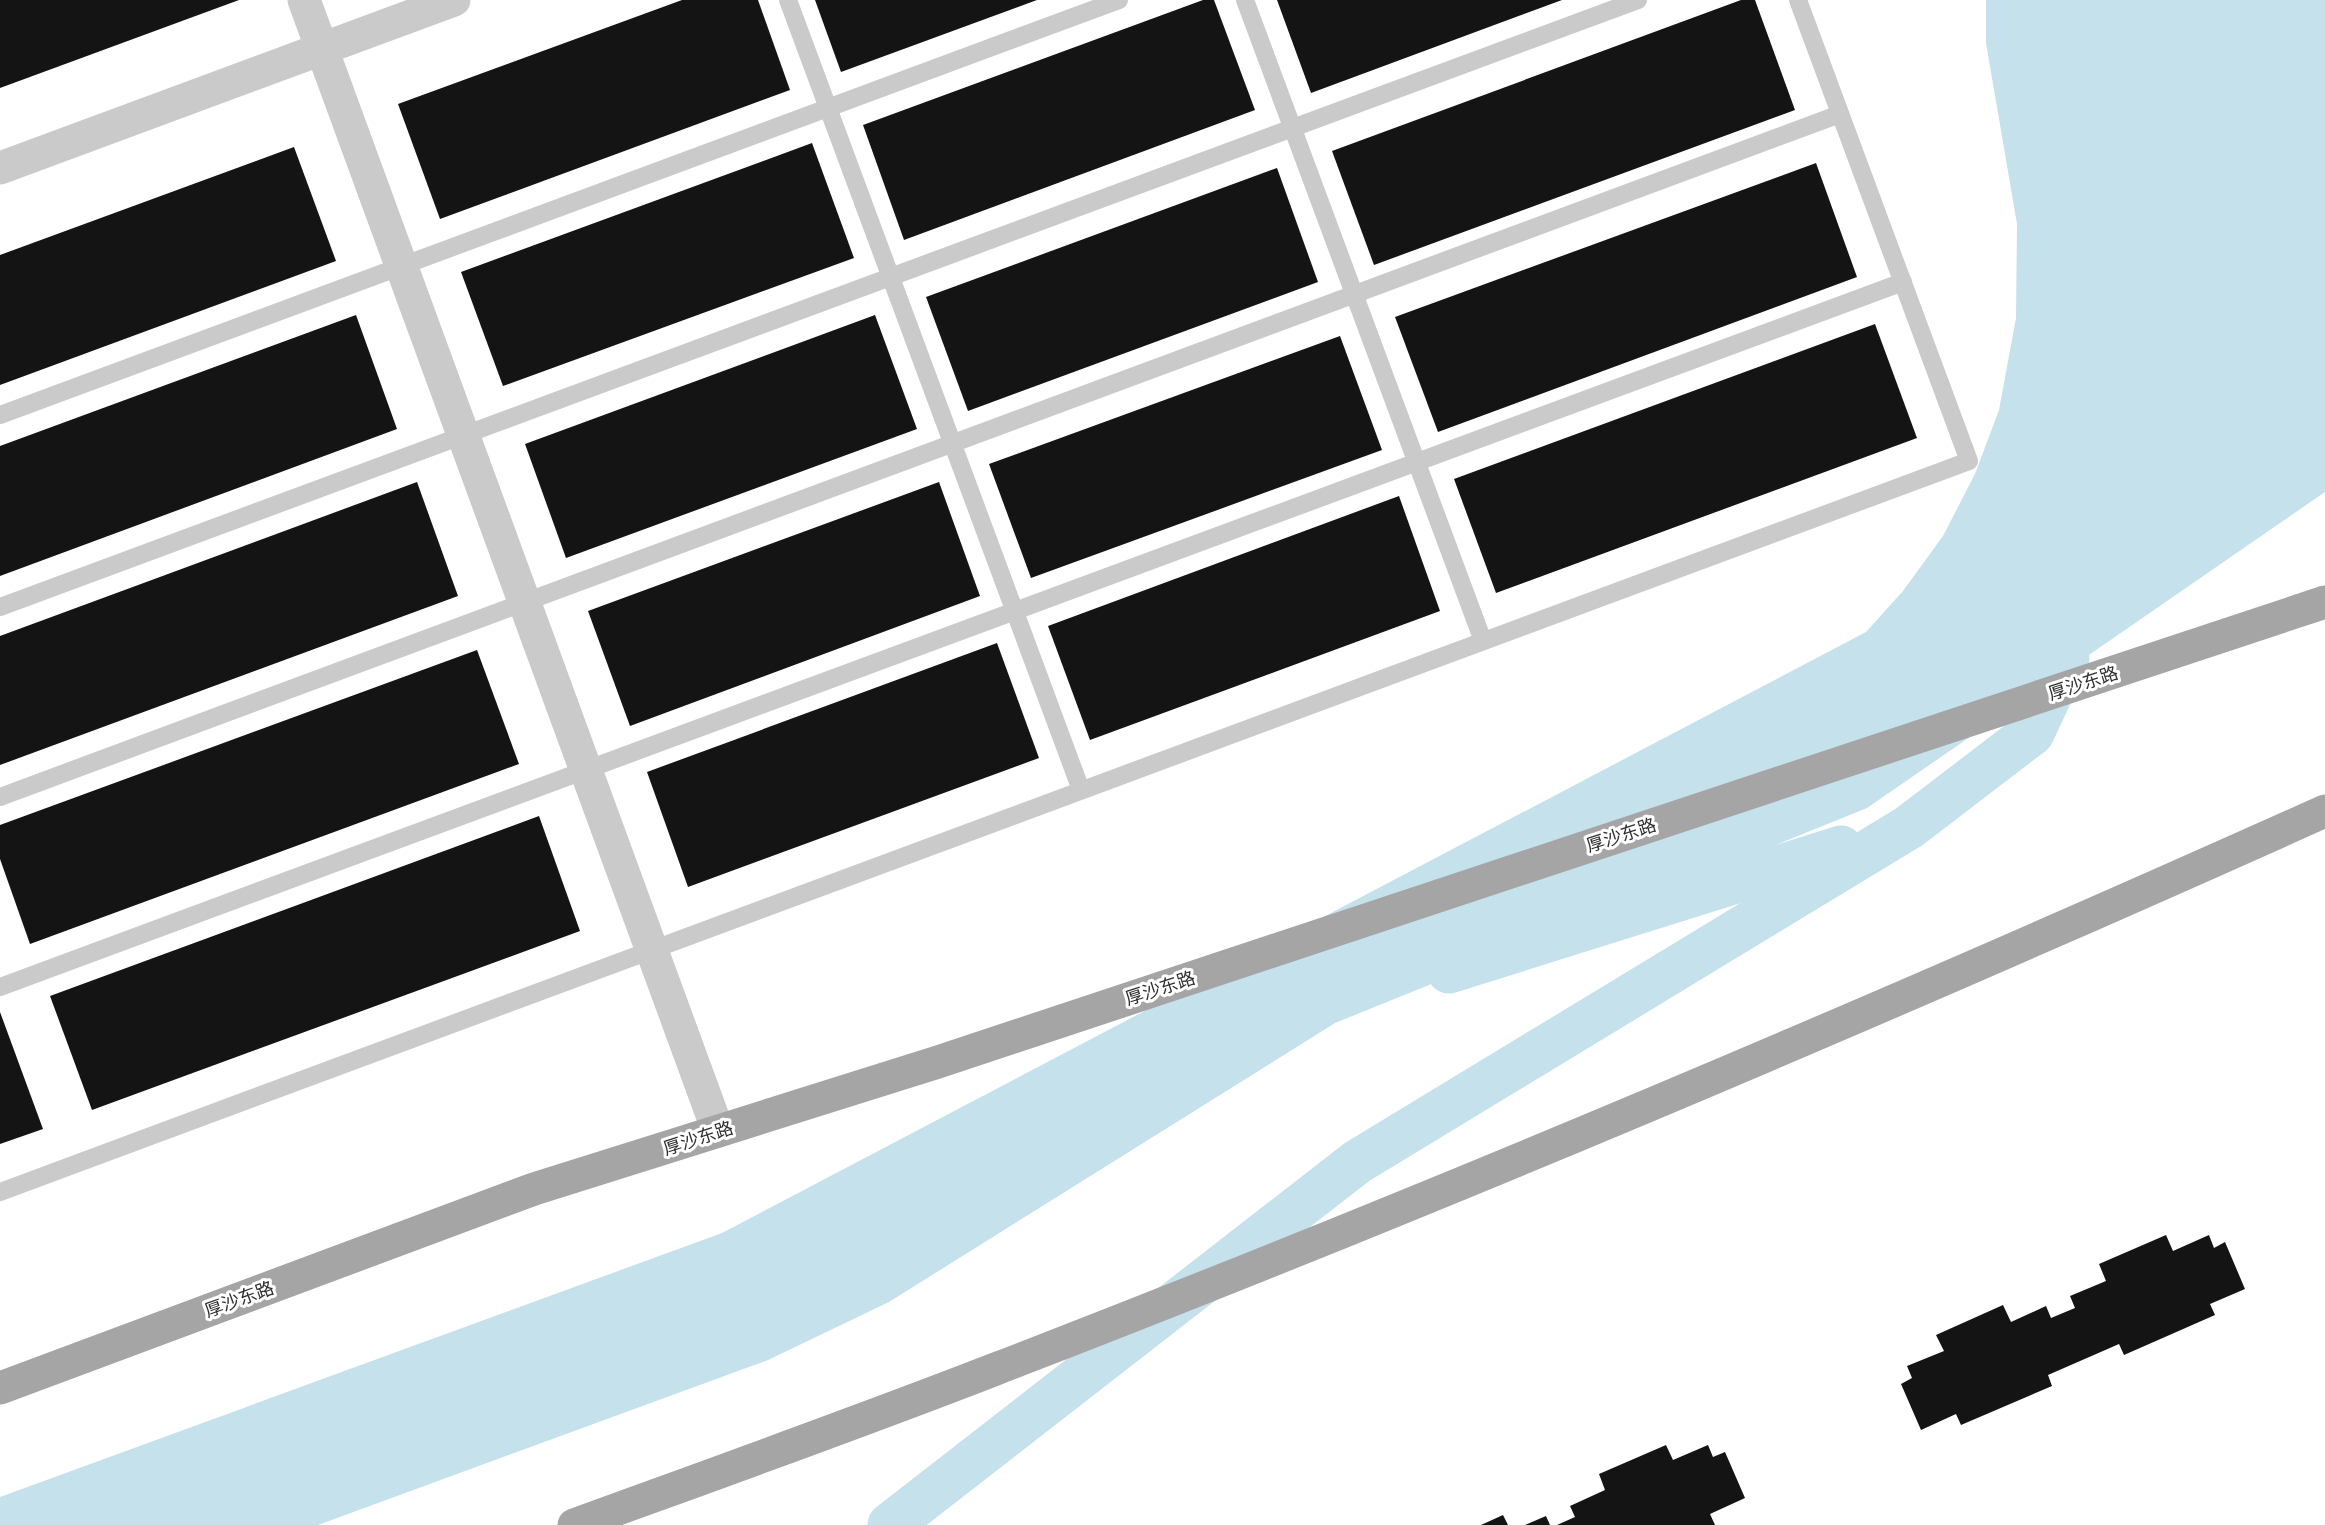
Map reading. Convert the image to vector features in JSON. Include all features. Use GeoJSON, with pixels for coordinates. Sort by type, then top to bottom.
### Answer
{"type":"FeatureCollection","features":[{"type":"Feature","properties":{"kind":"main road","name":"厚沙东路"},"geometry":{"type":"LineString","coordinates":[[0,1388],[534,1190],[938,1062],[2325,602]]}},
{"type":"Feature","properties":{"kind":"main road"},"geometry":{"type":"LineString","coordinates":[[574,1525],[992,1371],[1370,1220],[1761,1058],[2132,898],[2325,811]]}},
{"type":"Feature","properties":{"kind":"street"},"geometry":{"type":"LineString","coordinates":[[303,0],[718,1131]]}},
{"type":"Feature","properties":{"kind":"street"},"geometry":{"type":"LineString","coordinates":[[0,168],[454,0]]}},
{"type":"Feature","properties":{"kind":"lane"},"geometry":{"type":"LineString","coordinates":[[788,0],[1081,790]]}},
{"type":"Feature","properties":{"kind":"lane"},"geometry":{"type":"LineString","coordinates":[[0,415],[1119,0]]}},
{"type":"Feature","properties":{"kind":"lane"},"geometry":{"type":"LineString","coordinates":[[1245,0],[1483,641]]}},
{"type":"Feature","properties":{"kind":"lane"},"geometry":{"type":"LineString","coordinates":[[0,607],[1638,0]]}},
{"type":"Feature","properties":{"kind":"lane"},"geometry":{"type":"LineString","coordinates":[[0,1192],[1969,461],[1798,0]]}},
{"type":"Feature","properties":{"kind":"lane"},"geometry":{"type":"LineString","coordinates":[[0,797],[1840,114]]}},
{"type":"Feature","properties":{"kind":"lane"},"geometry":{"type":"LineString","coordinates":[[0,987],[1903,282]]}},
{"type":"Feature","properties":{"kind":"water"},"geometry":{"type":"Polygon","coordinates":[[[1986,0],[2325,0],[2325,492],[1867,808],[1335,1023],[889,1302],[768,1360],[318,1525],[0,1525],[0,1497],[722,1233],[1866,632],[1903,591],[1943,536],[1975,474],[1999,410],[2016,318],[2017,224],[1986,43],[1986,0]]]}},
{"type":"Feature","properties":{"kind":"building"},"geometry":{"type":"Polygon","coordinates":[[[0,0],[239,0],[0,88],[0,0]]]}},
{"type":"Feature","properties":{"kind":"building"},"geometry":{"type":"Polygon","coordinates":[[[682,0],[758,0],[790,90],[440,219],[398,104],[682,0]]]}},
{"type":"Feature","properties":{"kind":"building"},"geometry":{"type":"Polygon","coordinates":[[[815,0],[1037,0],[841,72],[815,0]]]}},
{"type":"Feature","properties":{"kind":"building"},"geometry":{"type":"Polygon","coordinates":[[[1203,0],[1214,0],[1255,110],[904,240],[863,125],[1203,0]]]}},
{"type":"Feature","properties":{"kind":"building"},"geometry":{"type":"Polygon","coordinates":[[[1277,0],[1562,0],[1311,93],[1277,0]]]}},
{"type":"Feature","properties":{"kind":"building"},"geometry":{"type":"Polygon","coordinates":[[[1741,0],[1755,0],[1795,110],[1374,265],[1332,151],[1741,0]]]}},
{"type":"Feature","properties":{"kind":"building"},"geometry":{"type":"Polygon","coordinates":[[[812,143],[854,258],[503,386],[461,272],[812,143]]]}},
{"type":"Feature","properties":{"kind":"building"},"geometry":{"type":"Polygon","coordinates":[[[294,147],[336,261],[0,385],[0,255],[294,147]]]}},
{"type":"Feature","properties":{"kind":"building"},"geometry":{"type":"Polygon","coordinates":[[[1816,163],[1857,277],[1438,432],[1395,317],[1816,163]]]}},
{"type":"Feature","properties":{"kind":"building"},"geometry":{"type":"Polygon","coordinates":[[[1277,168],[1318,282],[968,411],[926,297],[1277,168]]]}},
{"type":"Feature","properties":{"kind":"building"},"geometry":{"type":"Polygon","coordinates":[[[356,315],[397,429],[0,576],[0,446],[356,315]]]}},
{"type":"Feature","properties":{"kind":"building"},"geometry":{"type":"Polygon","coordinates":[[[875,315],[917,429],[566,558],[525,444],[875,315]]]}},
{"type":"Feature","properties":{"kind":"building"},"geometry":{"type":"Polygon","coordinates":[[[1875,324],[1917,438],[1496,593],[1454,479],[1875,324]]]}},
{"type":"Feature","properties":{"kind":"building"},"geometry":{"type":"Polygon","coordinates":[[[1340,336],[1382,450],[1031,578],[989,464],[1340,336]]]}},
{"type":"Feature","properties":{"kind":"building"},"geometry":{"type":"Polygon","coordinates":[[[417,482],[458,596],[0,765],[0,636],[417,482]]]}},
{"type":"Feature","properties":{"kind":"building"},"geometry":{"type":"Polygon","coordinates":[[[939,482],[980,596],[630,726],[588,611],[939,482]]]}},
{"type":"Feature","properties":{"kind":"building"},"geometry":{"type":"Polygon","coordinates":[[[1399,496],[1440,611],[1090,740],[1048,626],[1399,496]]]}},
{"type":"Feature","properties":{"kind":"building"},"geometry":{"type":"Polygon","coordinates":[[[997,643],[1039,758],[688,887],[647,772],[997,643]]]}},
{"type":"Feature","properties":{"kind":"building"},"geometry":{"type":"Polygon","coordinates":[[[477,650],[519,764],[30,944],[0,859],[0,825],[477,650]]]}},
{"type":"Feature","properties":{"kind":"building"},"geometry":{"type":"Polygon","coordinates":[[[539,816],[580,931],[92,1110],[50,996],[539,816]]]}},
{"type":"Feature","properties":{"kind":"building"},"geometry":{"type":"Polygon","coordinates":[[[0,1012],[43,1129],[0,1144],[0,1012]]]}},
{"type":"Feature","properties":{"kind":"building"},"geometry":{"type":"Polygon","coordinates":[[[2166,1235],[2173,1251],[2209,1235],[2214,1248],[2225,1242],[2245,1289],[2210,1304],[2215,1315],[2124,1355],[2119,1344],[2048,1375],[2052,1386],[1961,1425],[1956,1414],[1921,1430],[1901,1384],[1912,1378],[1907,1366],[1944,1351],[1936,1335],[2003,1305],[2011,1322],[2046,1306],[2051,1318],[2075,1308],[2070,1296],[2106,1281],[2099,1264],[2166,1235]]]}},
{"type":"Feature","properties":{"kind":"building"},"geometry":{"type":"Polygon","coordinates":[[[1666,1445],[1673,1460],[1708,1445],[1713,1457],[1725,1452],[1745,1498],[1710,1514],[1715,1525],[1557,1525],[1575,1517],[1570,1506],[1605,1490],[1599,1474],[1666,1445]]]}},
{"type":"Feature","properties":{"kind":"building"},"geometry":{"type":"Polygon","coordinates":[[[1503,1515],[1508,1525],[1481,1525],[1503,1515]]]}},
{"type":"Feature","properties":{"kind":"building"},"geometry":{"type":"Polygon","coordinates":[[[1546,1516],[1550,1525],[1525,1525],[1546,1516]]]}},
{"type":"Feature","properties":{"kind":"waterway"},"geometry":{"type":"LineString","coordinates":[[890,1525],[1357,1162],[1909,827],[2032,733],[2067,658]]}},
{"type":"Feature","properties":{"kind":"waterway"},"geometry":{"type":"LineString","coordinates":[[1449,971],[1841,848]]}}]}
